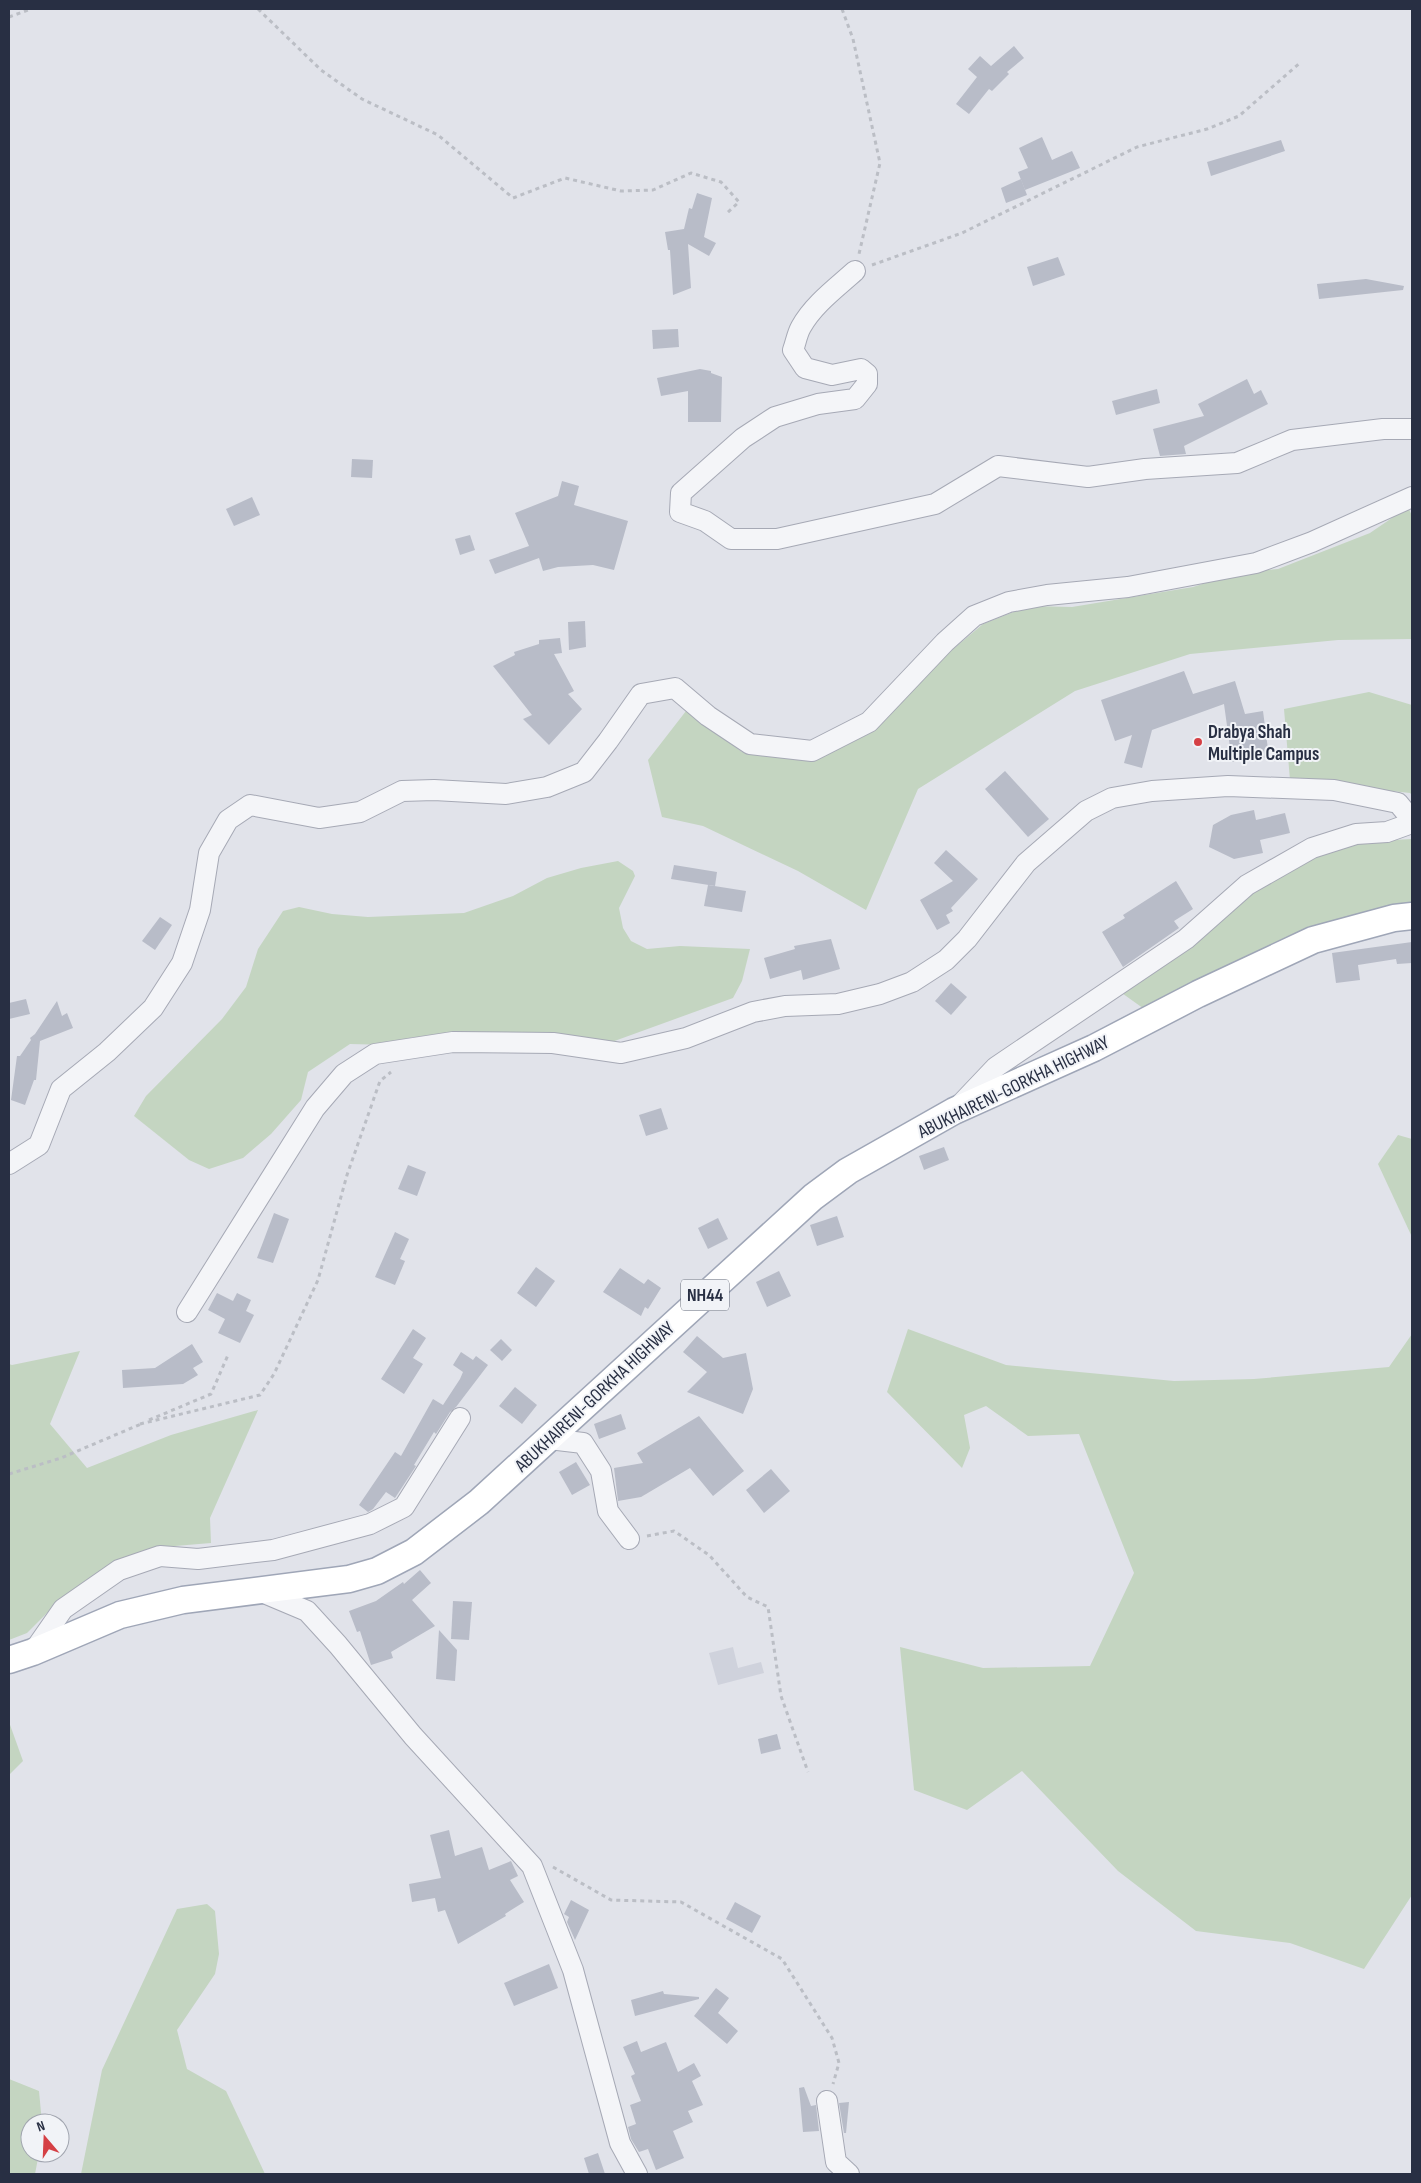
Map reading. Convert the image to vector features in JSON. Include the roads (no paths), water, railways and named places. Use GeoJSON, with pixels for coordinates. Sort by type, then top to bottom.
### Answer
{"type":"FeatureCollection","features":[{"type":"Feature","properties":{"kind":"main road","name":"ABUKHAIRENI-GORKHA HIGHWAY"},"geometry":{"type":"LineString","coordinates":[[21,1656],[120,1615],[183,1600],[349,1579],[377,1571],[414,1552],[479,1502],[549,1439],[610,1380],[813,1197],[848,1171],[954,1111],[1094,1048],[1198,994],[1313,940],[1394,918],[1412,916]]}},
{"type":"Feature","properties":{"kind":"street"},"geometry":{"type":"LineString","coordinates":[[855,271],[811,313],[800,328],[793,350],[805,368],[832,375],[861,370],[867,374],[867,384],[855,399],[818,404],[775,417],[743,438],[681,493],[680,512],[705,521],[731,539],[777,539],[935,504],[998,466],[1088,477],[1145,469],[1237,464],[1292,440],[1383,429],[1412,429]]}},
{"type":"Feature","properties":{"kind":"street"},"geometry":{"type":"LineString","coordinates":[[9,1164],[39,1145],[61,1088],[107,1052],[153,1008],[182,963],[200,910],[209,853],[228,820],[250,805],[319,818],[360,812],[402,792],[434,790],[506,794],[548,787],[584,772],[641,694],[675,688],[708,716],[750,744],[812,751],[869,722],[945,642],[974,616],[1009,602],[1047,595],[1128,587],[1256,562],[1312,542],[1412,498]]}},
{"type":"Feature","properties":{"kind":"street"},"geometry":{"type":"LineString","coordinates":[[187,1312],[315,1108],[344,1074],[375,1054],[453,1042],[553,1043],[621,1053],[686,1038],[753,1012],[785,1006],[838,1004],[880,994],[912,982],[946,960],[967,939],[1026,863],[1086,812],[1112,798],[1152,791],[1228,786],[1334,790],[1398,802],[1412,821],[1387,832],[1356,834],[1312,848],[1247,885],[1186,939],[996,1067],[954,1111]]}},
{"type":"Feature","properties":{"kind":"street"},"geometry":{"type":"LineString","coordinates":[[21,1656],[63,1608],[120,1570],[160,1556],[198,1558],[273,1550],[370,1524],[404,1507],[460,1418]]}},
{"type":"Feature","properties":{"kind":"street"},"geometry":{"type":"LineString","coordinates":[[549,1439],[583,1443],[601,1471],[608,1511],[629,1539]]}},
{"type":"Feature","properties":{"kind":"street"},"geometry":{"type":"LineString","coordinates":[[257,1590],[307,1611],[338,1645],[413,1736],[532,1866],[573,1970],[620,2143],[637,2174]]}},
{"type":"Feature","properties":{"kind":"street"},"geometry":{"type":"LineString","coordinates":[[828,2101],[836,2162],[849,2174]]}},
{"type":"Feature","properties":{"kind":"place","name":"Drabya Shah Multiple Campus"},"geometry":{"type":"Point","coordinates":[1198,742]}}]}
